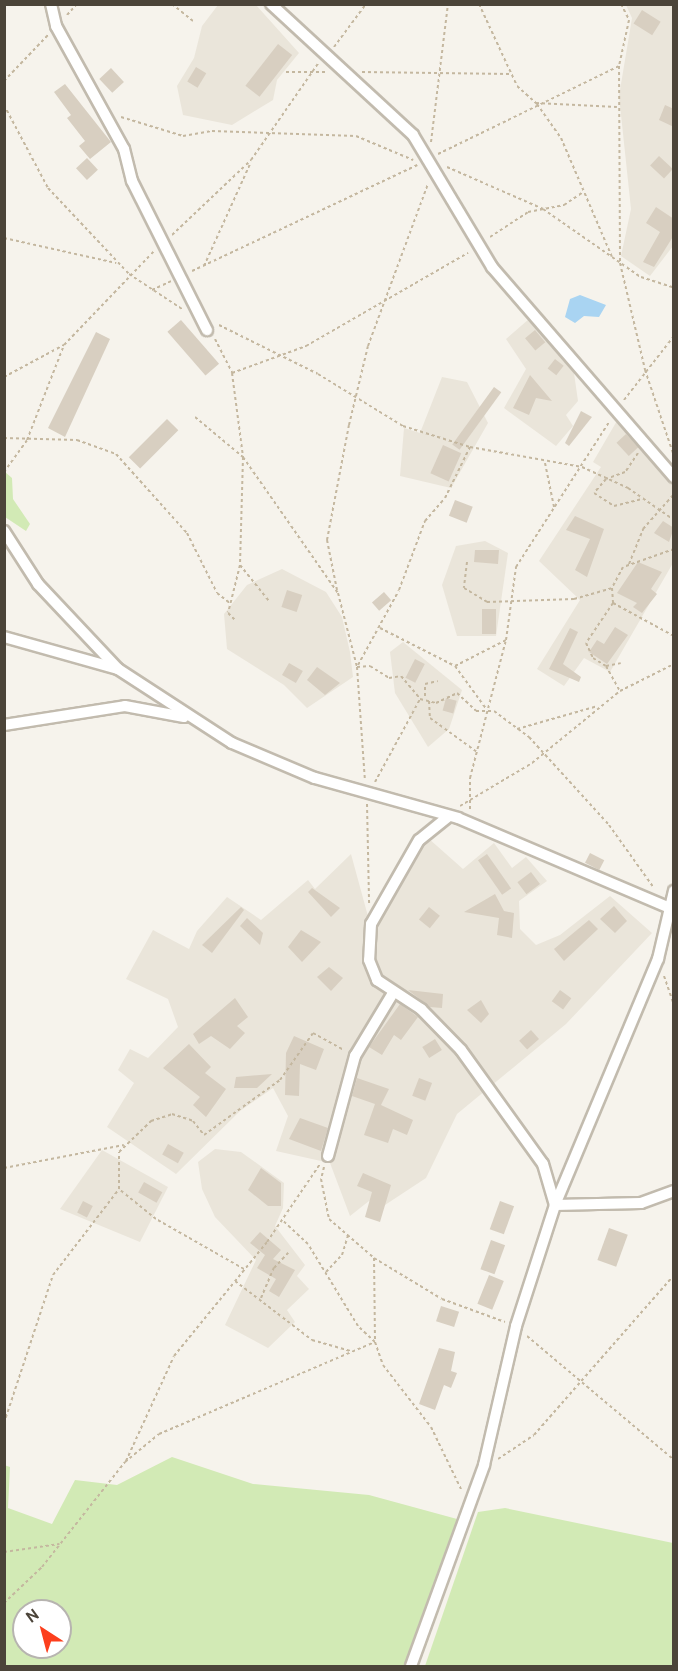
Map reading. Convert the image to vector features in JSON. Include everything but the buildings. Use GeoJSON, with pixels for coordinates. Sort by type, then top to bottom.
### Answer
{"type":"FeatureCollection","features":[{"type":"Feature","properties":{"kind":"street"},"geometry":{"type":"LineString","coordinates":[[51,4],[56,26],[104,112],[207,330]]}},
{"type":"Feature","properties":{"kind":"street"},"geometry":{"type":"LineString","coordinates":[[271,4],[325,55],[394,113],[427,160],[477,246],[618,408],[674,477]]}},
{"type":"Feature","properties":{"kind":"street"},"geometry":{"type":"LineString","coordinates":[[4,531],[38,584],[118,669],[192,720],[232,743],[367,796],[473,824],[670,909]]}},
{"type":"Feature","properties":{"kind":"street"},"geometry":{"type":"LineString","coordinates":[[4,637],[118,669]]}},
{"type":"Feature","properties":{"kind":"street"},"geometry":{"type":"LineString","coordinates":[[4,725],[124,706],[192,720]]}},
{"type":"Feature","properties":{"kind":"street"},"geometry":{"type":"LineString","coordinates":[[449,816],[419,840],[371,924],[373,973],[393,993],[421,1009],[461,1050],[510,1115],[543,1164],[555,1205]]}},
{"type":"Feature","properties":{"kind":"street"},"geometry":{"type":"LineString","coordinates":[[411,1666],[468,1502],[484,1465],[516,1326],[555,1205],[658,959],[674,891]]}},
{"type":"Feature","properties":{"kind":"street"},"geometry":{"type":"LineString","coordinates":[[328,1156],[355,1056],[393,993]]}},
{"type":"Feature","properties":{"kind":"street"},"geometry":{"type":"LineString","coordinates":[[555,1205],[641,1203],[674,1191]]}},
{"type":"Feature","properties":{"kind":"path"},"geometry":{"type":"LineString","coordinates":[[4,81],[77,4]]}},
{"type":"Feature","properties":{"kind":"path"},"geometry":{"type":"LineString","coordinates":[[172,4],[193,21]]}},
{"type":"Feature","properties":{"kind":"path"},"geometry":{"type":"LineString","coordinates":[[4,377],[64,345],[129,274],[251,160],[272,133],[312,72],[366,4]]}},
{"type":"Feature","properties":{"kind":"path"},"geometry":{"type":"LineString","coordinates":[[371,924],[367,796],[357,666],[338,593],[328,528],[368,346],[387,301],[428,187],[427,160],[441,73],[448,4]]}},
{"type":"Feature","properties":{"kind":"path"},"geometry":{"type":"LineString","coordinates":[[478,4],[510,74],[536,103],[561,138],[582,193],[612,257]]}},
{"type":"Feature","properties":{"kind":"path"},"geometry":{"type":"LineString","coordinates":[[621,4],[629,20],[619,66],[617,107],[620,263],[645,370],[674,456]]}},
{"type":"Feature","properties":{"kind":"path"},"geometry":{"type":"LineString","coordinates":[[152,290],[282,233],[536,103],[619,66]]}},
{"type":"Feature","properties":{"kind":"path"},"geometry":{"type":"LineString","coordinates":[[286,72],[510,74]]}},
{"type":"Feature","properties":{"kind":"path"},"geometry":{"type":"LineString","coordinates":[[536,103],[617,107]]}},
{"type":"Feature","properties":{"kind":"path"},"geometry":{"type":"LineString","coordinates":[[4,105],[36,172],[129,274],[185,311]]}},
{"type":"Feature","properties":{"kind":"path"},"geometry":{"type":"LineString","coordinates":[[104,112],[183,136],[272,133],[356,136],[411,160],[427,160],[543,209],[641,277],[674,288]]}},
{"type":"Feature","properties":{"kind":"path"},"geometry":{"type":"LineString","coordinates":[[204,266],[251,160]]}},
{"type":"Feature","properties":{"kind":"path"},"geometry":{"type":"LineString","coordinates":[[232,373],[284,356],[334,331],[365,308],[387,301],[521,216],[564,205],[582,193]]}},
{"type":"Feature","properties":{"kind":"path"},"geometry":{"type":"LineString","coordinates":[[4,238],[118,263]]}},
{"type":"Feature","properties":{"kind":"path"},"geometry":{"type":"LineString","coordinates":[[234,620],[228,613],[240,565],[243,458],[232,373],[207,330],[234,328],[403,426],[470,447],[582,467],[643,499],[674,520]]}},
{"type":"Feature","properties":{"kind":"path"},"geometry":{"type":"LineString","coordinates":[[473,824],[469,798],[477,752],[506,640],[508,603],[523,552],[582,467],[618,408],[645,370],[674,336]]}},
{"type":"Feature","properties":{"kind":"path"},"geometry":{"type":"LineString","coordinates":[[4,472],[27,440],[64,345]]}},
{"type":"Feature","properties":{"kind":"path"},"geometry":{"type":"LineString","coordinates":[[195,417],[243,458],[338,593]]}},
{"type":"Feature","properties":{"kind":"path"},"geometry":{"type":"LineString","coordinates":[[643,499],[614,506],[594,494],[606,478],[625,472],[649,446],[666,436]]}},
{"type":"Feature","properties":{"kind":"path"},"geometry":{"type":"LineString","coordinates":[[4,438],[77,440],[117,454],[187,533],[217,593],[230,603]]}},
{"type":"Feature","properties":{"kind":"path"},"geometry":{"type":"LineString","coordinates":[[357,666],[380,628],[421,531],[452,486],[470,447]]}},
{"type":"Feature","properties":{"kind":"path"},"geometry":{"type":"LineString","coordinates":[[544,462],[554,507]]}},
{"type":"Feature","properties":{"kind":"path"},"geometry":{"type":"LineString","coordinates":[[629,564],[642,529],[674,494]]}},
{"type":"Feature","properties":{"kind":"path"},"geometry":{"type":"LineString","coordinates":[[620,692],[606,666],[593,658],[586,643],[613,603],[612,588],[615,575],[629,564],[674,549]]}},
{"type":"Feature","properties":{"kind":"path"},"geometry":{"type":"LineString","coordinates":[[467,562],[463,581],[470,595],[508,603],[574,599],[612,588]]}},
{"type":"Feature","properties":{"kind":"path"},"geometry":{"type":"LineString","coordinates":[[240,565],[269,601]]}},
{"type":"Feature","properties":{"kind":"path"},"geometry":{"type":"LineString","coordinates":[[613,603],[674,636]]}},
{"type":"Feature","properties":{"kind":"path"},"geometry":{"type":"LineString","coordinates":[[380,628],[455,666],[487,710],[517,729],[543,752],[609,825],[670,909]]}},
{"type":"Feature","properties":{"kind":"path"},"geometry":{"type":"LineString","coordinates":[[455,666],[506,640]]}},
{"type":"Feature","properties":{"kind":"path"},"geometry":{"type":"LineString","coordinates":[[606,666],[621,663]]}},
{"type":"Feature","properties":{"kind":"path"},"geometry":{"type":"LineString","coordinates":[[449,816],[469,798],[543,752],[620,692],[674,664]]}},
{"type":"Feature","properties":{"kind":"path"},"geometry":{"type":"LineString","coordinates":[[357,666],[370,666],[389,678],[401,676],[420,699]]}},
{"type":"Feature","properties":{"kind":"path"},"geometry":{"type":"LineString","coordinates":[[367,796],[420,699],[424,696],[425,684],[438,681]]}},
{"type":"Feature","properties":{"kind":"path"},"geometry":{"type":"LineString","coordinates":[[429,701],[457,693],[476,711],[487,710]]}},
{"type":"Feature","properties":{"kind":"path"},"geometry":{"type":"LineString","coordinates":[[424,696],[429,701],[430,718],[477,752]]}},
{"type":"Feature","properties":{"kind":"path"},"geometry":{"type":"LineString","coordinates":[[517,729],[601,705]]}},
{"type":"Feature","properties":{"kind":"path"},"geometry":{"type":"LineString","coordinates":[[658,959],[674,1005]]}},
{"type":"Feature","properties":{"kind":"path"},"geometry":{"type":"LineString","coordinates":[[4,1168],[124,1145],[151,1121],[171,1114],[193,1121],[204,1135],[280,1080],[313,1033],[355,1056]]}},
{"type":"Feature","properties":{"kind":"path"},"geometry":{"type":"LineString","coordinates":[[4,1424],[52,1275],[94,1218],[119,1189],[124,1145]]}},
{"type":"Feature","properties":{"kind":"path"},"geometry":{"type":"LineString","coordinates":[[125,1462],[174,1356],[282,1220],[309,1173],[328,1156]]}},
{"type":"Feature","properties":{"kind":"path"},"geometry":{"type":"LineString","coordinates":[[328,1156],[321,1179],[329,1219],[374,1258],[442,1299],[516,1326],[578,1382],[674,1460]]}},
{"type":"Feature","properties":{"kind":"path"},"geometry":{"type":"LineString","coordinates":[[119,1189],[156,1219],[244,1269]]}},
{"type":"Feature","properties":{"kind":"path"},"geometry":{"type":"LineString","coordinates":[[282,1220],[308,1244],[358,1326],[375,1342]]}},
{"type":"Feature","properties":{"kind":"path"},"geometry":{"type":"LineString","coordinates":[[325,1272],[342,1255],[348,1235]]}},
{"type":"Feature","properties":{"kind":"path"},"geometry":{"type":"LineString","coordinates":[[261,1298],[274,1268],[288,1253]]}},
{"type":"Feature","properties":{"kind":"path"},"geometry":{"type":"LineString","coordinates":[[374,1258],[375,1342],[382,1365],[431,1427],[468,1502]]}},
{"type":"Feature","properties":{"kind":"path"},"geometry":{"type":"LineString","coordinates":[[484,1465],[534,1435],[674,1275]]}},
{"type":"Feature","properties":{"kind":"path"},"geometry":{"type":"LineString","coordinates":[[235,1281],[261,1298],[268,1310],[312,1340],[351,1352]]}},
{"type":"Feature","properties":{"kind":"path"},"geometry":{"type":"LineString","coordinates":[[4,1603],[59,1544],[125,1462],[159,1434],[193,1416],[375,1342]]}},
{"type":"Feature","properties":{"kind":"path"},"geometry":{"type":"LineString","coordinates":[[4,1552],[59,1544]]}},
{"type":"Feature","properties":{"kind":"shaded area"},"geometry":{"type":"Polygon","coordinates":[[[218,5],[256,5],[299,53],[277,80],[273,100],[232,125],[183,115],[177,86],[194,58],[202,26],[218,5]]]}},
{"type":"Feature","properties":{"kind":"shaded area"},"geometry":{"type":"Polygon","coordinates":[[[626,5],[673,5],[673,246],[650,276],[621,256],[631,209],[619,96],[632,18],[626,5]]]}},
{"type":"Feature","properties":{"kind":"shaded area"},"geometry":{"type":"Polygon","coordinates":[[[529,319],[574,373],[578,401],[566,415],[573,426],[556,446],[504,408],[526,369],[506,339],[529,319]]]}},
{"type":"Feature","properties":{"kind":"shaded area"},"geometry":{"type":"Polygon","coordinates":[[[442,377],[467,382],[488,423],[451,488],[400,476],[404,428],[420,433],[442,377]]]}},
{"type":"Feature","properties":{"kind":"shaded area"},"geometry":{"type":"Polygon","coordinates":[[[618,419],[673,484],[673,563],[610,672],[584,658],[564,686],[537,669],[580,600],[539,561],[601,467],[593,462],[618,419]]]}},
{"type":"Feature","properties":{"kind":"shaded area"},"geometry":{"type":"Polygon","coordinates":[[[485,541],[508,553],[496,636],[457,636],[442,585],[456,546],[485,541]]]}},
{"type":"Feature","properties":{"kind":"shaded area"},"geometry":{"type":"Polygon","coordinates":[[[282,569],[326,592],[342,617],[350,652],[353,677],[307,708],[284,685],[227,649],[224,614],[247,585],[282,569]]]}},
{"type":"Feature","properties":{"kind":"shaded area"},"geometry":{"type":"Polygon","coordinates":[[[403,642],[462,690],[449,729],[428,747],[395,693],[390,652],[403,642]]]}},
{"type":"Feature","properties":{"kind":"shaded area"},"geometry":{"type":"Polygon","coordinates":[[[428,838],[463,869],[494,843],[512,868],[526,857],[547,881],[519,901],[520,929],[536,945],[560,935],[610,896],[652,933],[566,1024],[457,1114],[426,1178],[385,1205],[369,1201],[350,1216],[330,1163],[276,1151],[288,1116],[273,1088],[240,1111],[176,1174],[107,1127],[134,1083],[118,1070],[130,1049],[148,1058],[178,1027],[168,999],[126,979],[153,930],[189,949],[197,931],[227,897],[261,920],[308,880],[315,889],[351,854],[369,920],[428,838]]]}},
{"type":"Feature","properties":{"kind":"shaded area"},"geometry":{"type":"Polygon","coordinates":[[[215,1149],[241,1152],[284,1183],[283,1208],[275,1226],[305,1265],[297,1276],[309,1289],[287,1310],[295,1322],[268,1348],[225,1325],[256,1260],[215,1217],[202,1189],[198,1162],[215,1149]]]}},
{"type":"Feature","properties":{"kind":"shaded area"},"geometry":{"type":"Polygon","coordinates":[[[102,1150],[168,1187],[140,1242],[60,1209],[102,1150]]]}},
{"type":"Feature","properties":{"kind":"green space"},"geometry":{"type":"Polygon","coordinates":[[[5,472],[12,478],[13,499],[30,524],[26,531],[5,517],[5,472]]]}},
{"type":"Feature","properties":{"kind":"green space"},"geometry":{"type":"Polygon","coordinates":[[[172,1457],[253,1484],[369,1495],[457,1519],[406,1666],[5,1666],[4,1465],[10,1467],[8,1508],[52,1524],[75,1480],[117,1485],[172,1457]]]}},
{"type":"Feature","properties":{"kind":"green space"},"geometry":{"type":"Polygon","coordinates":[[[505,1508],[673,1543],[673,1666],[425,1666],[478,1512],[505,1508]]]}},
{"type":"Feature","properties":{"kind":"water"},"geometry":{"type":"Polygon","coordinates":[[[580,295],[606,305],[599,317],[584,316],[575,323],[565,317],[570,299],[580,295]]]}}]}
